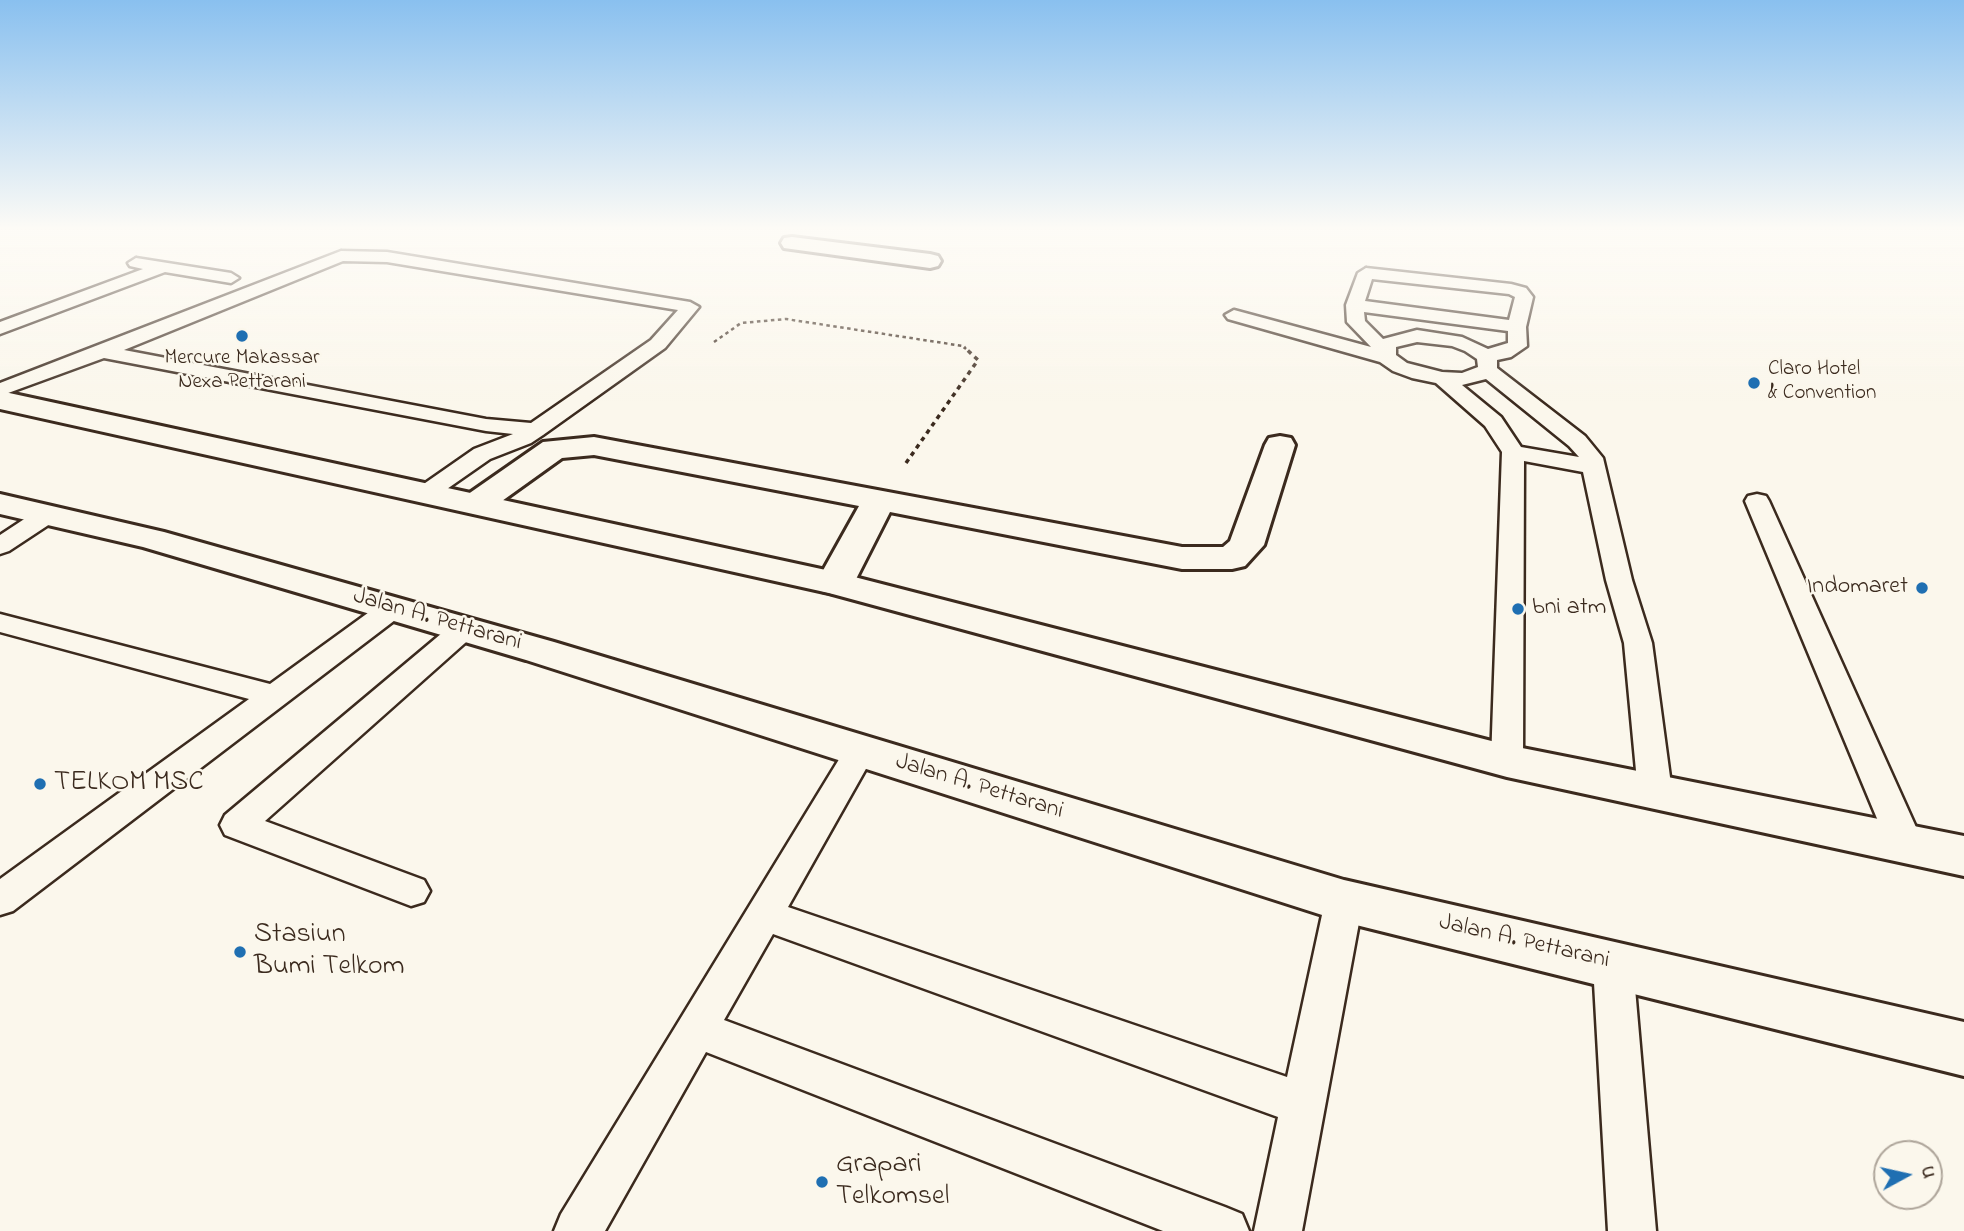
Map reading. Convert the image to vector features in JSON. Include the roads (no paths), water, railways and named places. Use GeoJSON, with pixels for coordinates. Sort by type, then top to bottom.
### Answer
{"type":"FeatureCollection","features":[{"type":"Feature","properties":{"kind":"main road"},"geometry":{"type":"LineString","coordinates":[[0,400],[835,583],[1507,761],[1964,856]]}},
{"type":"Feature","properties":{"kind":"main road"},"geometry":{"type":"LineString","coordinates":[[476,504],[554,449],[594,446],[1182,558],[1232,558],[1246,545],[1280,444]]}},
{"type":"Feature","properties":{"kind":"main road"},"geometry":{"type":"LineString","coordinates":[[835,583],[879,501]]}},
{"type":"Feature","properties":{"kind":"main road","name":"Jalan A. Pettarani"},"geometry":{"type":"LineString","coordinates":[[0,504],[152,539],[393,608],[1344,901],[1964,1049]]}},
{"type":"Feature","properties":{"kind":"lane"},"geometry":{"type":"LineString","coordinates":[[0,328],[112,286]]}},
{"type":"Feature","properties":{"kind":"lane"},"geometry":{"type":"LineString","coordinates":[[0,390],[266,286]]}},
{"type":"Feature","properties":{"kind":"lane"},"geometry":{"type":"LineString","coordinates":[[426,494],[482,454],[523,438],[657,344],[690,307],[565,286]]}},
{"type":"Feature","properties":{"kind":"lane"},"geometry":{"type":"LineString","coordinates":[[1361,286],[1356,322],[1400,367],[1419,374],[1462,379],[1477,376],[1485,363],[1514,351],[1518,346],[1517,327],[1524,297],[1511,289],[1490,286]]}},
{"type":"Feature","properties":{"kind":"lane"},"geometry":{"type":"LineString","coordinates":[[1359,297],[1517,327]]}},
{"type":"Feature","properties":{"kind":"lane"},"geometry":{"type":"LineString","coordinates":[[1234,315],[1386,354]]}},
{"type":"Feature","properties":{"kind":"lane"},"geometry":{"type":"LineString","coordinates":[[1386,354],[1389,343],[1417,336],[1455,341],[1577,441],[1592,458],[1619,580],[1638,643],[1655,792]]}},
{"type":"Feature","properties":{"kind":"lane"},"geometry":{"type":"LineString","coordinates":[[103,352],[486,425],[535,430]]}},
{"type":"Feature","properties":{"kind":"lane"},"geometry":{"type":"LineString","coordinates":[[1442,378],[1493,422],[1513,452],[1507,761]]}},
{"type":"Feature","properties":{"kind":"lane"},"geometry":{"type":"LineString","coordinates":[[1513,452],[1595,467]]}},
{"type":"Feature","properties":{"kind":"lane"},"geometry":{"type":"LineString","coordinates":[[1757,501],[1906,845]]}},
{"type":"Feature","properties":{"kind":"lane"},"geometry":{"type":"LineString","coordinates":[[0,546],[47,515]]}},
{"type":"Feature","properties":{"kind":"lane"},"geometry":{"type":"LineString","coordinates":[[0,901],[393,608]]}},
{"type":"Feature","properties":{"kind":"lane"},"geometry":{"type":"LineString","coordinates":[[0,623],[276,696]]}},
{"type":"Feature","properties":{"kind":"lane"},"geometry":{"type":"LineString","coordinates":[[411,891],[237,825],[464,629]]}},
{"type":"Feature","properties":{"kind":"lane"},"geometry":{"type":"LineString","coordinates":[[578,1231],[860,751]]}},
{"type":"Feature","properties":{"kind":"lane"},"geometry":{"type":"LineString","coordinates":[[1278,1231],[1344,901]]}},
{"type":"Feature","properties":{"kind":"lane"},"geometry":{"type":"LineString","coordinates":[[763,914],[1303,1104]]}},
{"type":"Feature","properties":{"kind":"lane"},"geometry":{"type":"LineString","coordinates":[[1613,965],[1632,1231]]}},
{"type":"Feature","properties":{"kind":"lane"},"geometry":{"type":"LineString","coordinates":[[696,1029],[1226,1231]]}},
{"type":"Feature","properties":{"kind":"place","name":"Mercure Makassar Nexa Pettarani"},"geometry":{"type":"Point","coordinates":[242,336]}},
{"type":"Feature","properties":{"kind":"place","name":"Claro Hotel & Convention"},"geometry":{"type":"Point","coordinates":[1754,383]}},
{"type":"Feature","properties":{"kind":"place","name":"Indomaret"},"geometry":{"type":"Point","coordinates":[1922,588]}},
{"type":"Feature","properties":{"kind":"place","name":"bni atm"},"geometry":{"type":"Point","coordinates":[1518,609]}},
{"type":"Feature","properties":{"kind":"place","name":"TELKOM MSC"},"geometry":{"type":"Point","coordinates":[40,784]}},
{"type":"Feature","properties":{"kind":"place","name":"Stasiun Bumi Telkom"},"geometry":{"type":"Point","coordinates":[240,952]}},
{"type":"Feature","properties":{"kind":"place","name":"Grapari Telkomsel"},"geometry":{"type":"Point","coordinates":[822,1182]}}]}
